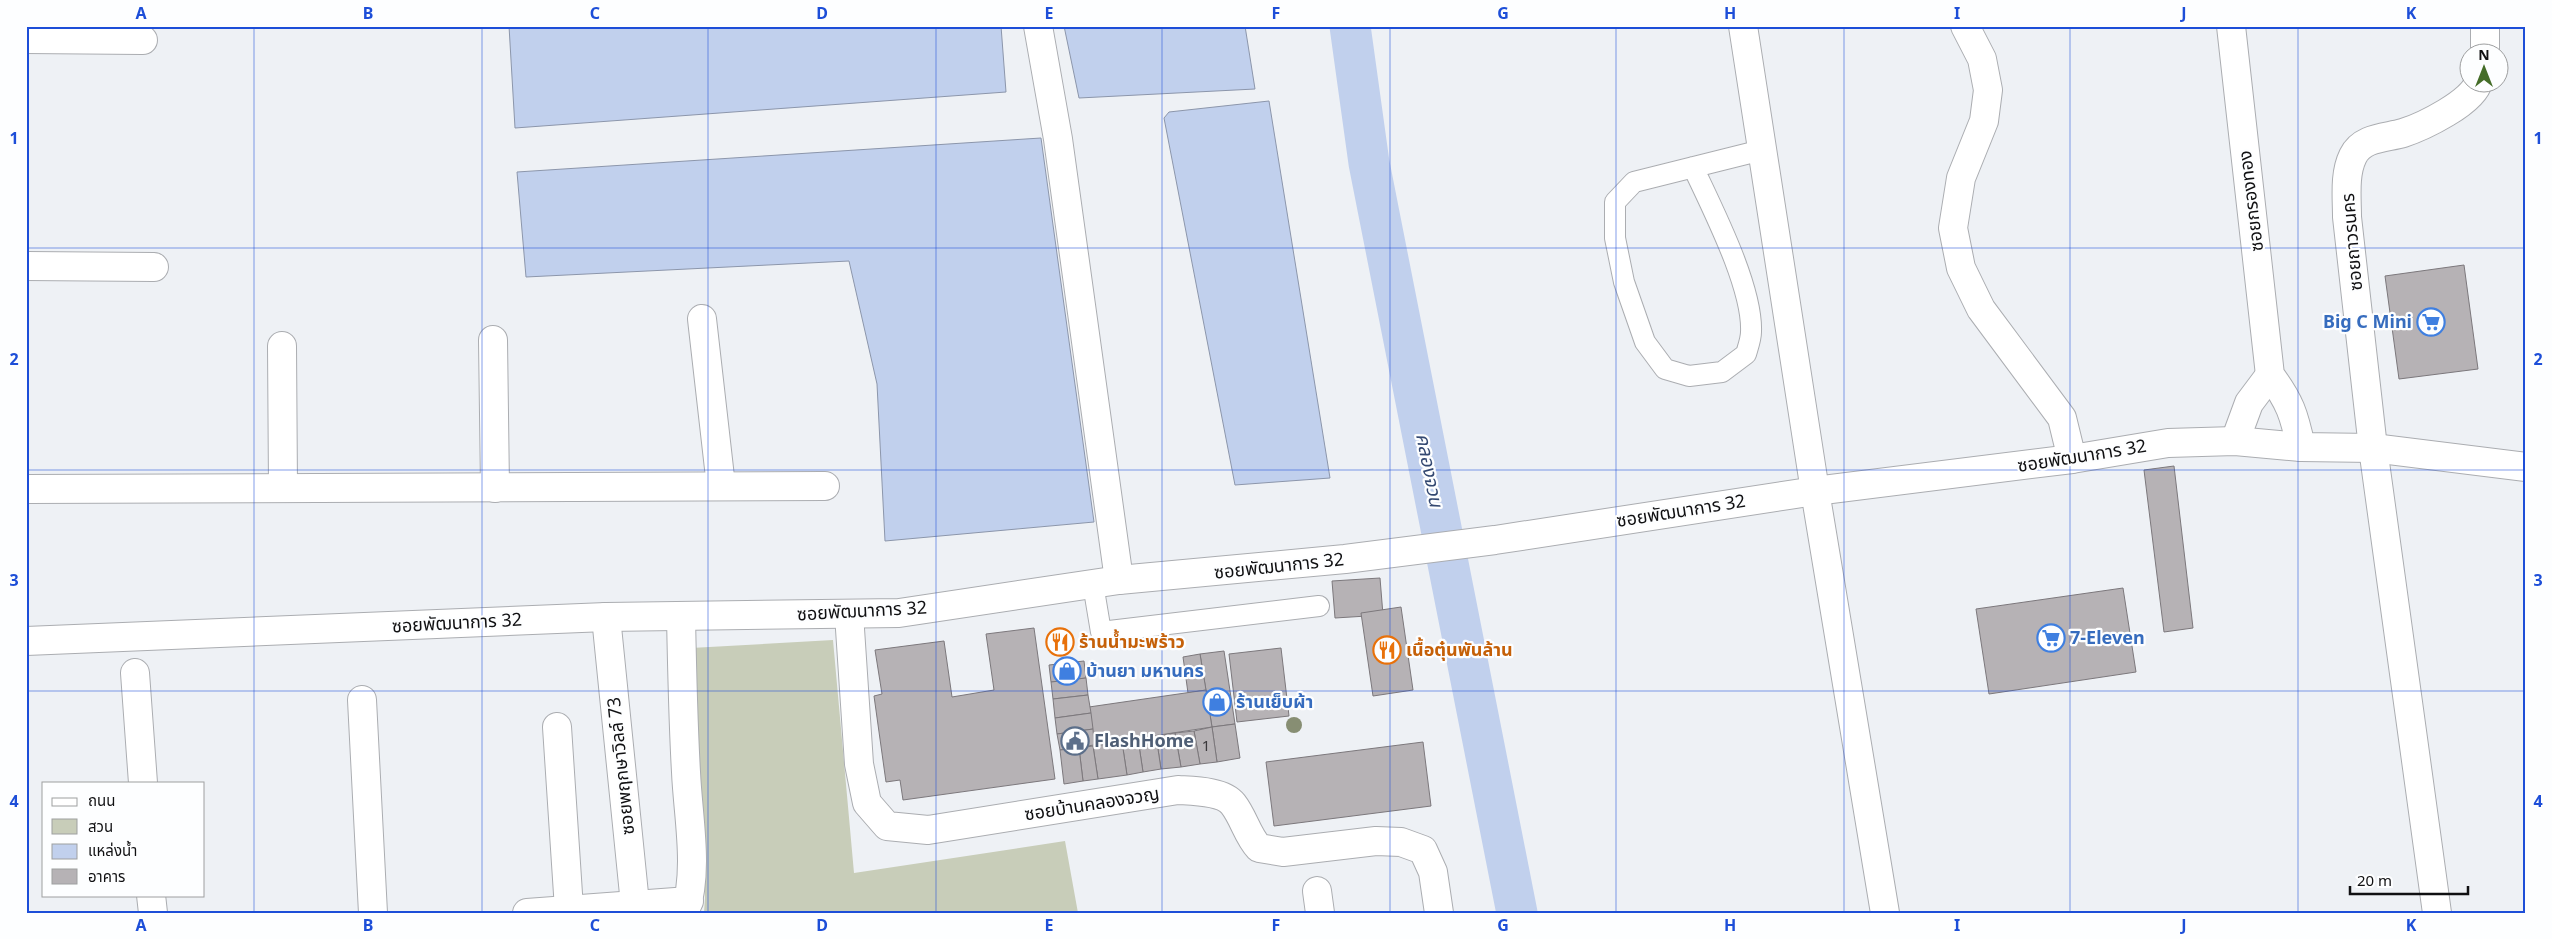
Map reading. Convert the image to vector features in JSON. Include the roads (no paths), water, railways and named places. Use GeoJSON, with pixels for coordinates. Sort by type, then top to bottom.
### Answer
{"type":"FeatureCollection","features":[{"type":"Feature","properties":{"kind":"street"},"geometry":{"type":"LineString","coordinates":[[1038,26],[1058,139],[1119,580]]}},
{"type":"Feature","properties":{"kind":"street"},"geometry":{"type":"LineString","coordinates":[[1743,26],[1815,491],[1885,913]]}},
{"type":"Feature","properties":{"kind":"street"},"geometry":{"type":"LineString","coordinates":[[1965,26],[1982,59],[1988,90],[1984,121],[1961,178],[1953,228],[1961,268],[1981,309],[2062,418],[2072,459]]}},
{"type":"Feature","properties":{"kind":"street","name":"ซอยกรองทอง"},"geometry":{"type":"LineString","coordinates":[[2231,26],[2270,375]]}},
{"type":"Feature","properties":{"kind":"street"},"geometry":{"type":"LineString","coordinates":[[2485,26],[2485,42]]}},
{"type":"Feature","properties":{"kind":"street"},"geometry":{"type":"LineString","coordinates":[[26,39],[143,40]]}},
{"type":"Feature","properties":{"kind":"street","name":"ซอยถาวรนคร"},"geometry":{"type":"LineString","coordinates":[[2437,913],[2373,448],[2347,217],[2347,180],[2353,156],[2366,142],[2405,132],[2457,106],[2473,92]]}},
{"type":"Feature","properties":{"kind":"street"},"geometry":{"type":"LineString","coordinates":[[26,266],[154,266]]}},
{"type":"Feature","properties":{"kind":"street"},"geometry":{"type":"LineString","coordinates":[[702,319],[721,486]]}},
{"type":"Feature","properties":{"kind":"street"},"geometry":{"type":"LineString","coordinates":[[493,340],[495,488]]}},
{"type":"Feature","properties":{"kind":"street"},"geometry":{"type":"LineString","coordinates":[[282,346],[284,488]]}},
{"type":"Feature","properties":{"kind":"street"},"geometry":{"type":"LineString","coordinates":[[2235,441],[2249,403],[2270,375],[2288,399],[2295,417],[2301,447]]}},
{"type":"Feature","properties":{"kind":"street","name":"ซอยพัฒนาการ 32"},"geometry":{"type":"LineString","coordinates":[[26,641],[606,617],[899,613],[1119,580],[1345,560],[1495,540],[1815,491],[2072,459],[2168,443],[2235,441],[2301,447],[2373,448],[2526,467]]}},
{"type":"Feature","properties":{"kind":"street"},"geometry":{"type":"LineString","coordinates":[[26,489],[825,486]]}},
{"type":"Feature","properties":{"kind":"street","name":"ซอยบ้านคลองจวญ"},"geometry":{"type":"LineString","coordinates":[[849,614],[859,764],[867,803],[887,826],[928,830],[1178,790],[1207,792],[1233,803],[1249,837],[1259,848],[1283,852],[1376,841],[1400,842],[1423,850],[1434,872],[1439,913]]}},
{"type":"Feature","properties":{"kind":"street"},"geometry":{"type":"LineString","coordinates":[[527,913],[569,909],[687,907],[692,859],[686,772],[681,616]]}},
{"type":"Feature","properties":{"kind":"street","name":"ซอยพฤกษาวิลล์ 73"},"geometry":{"type":"LineString","coordinates":[[606,617],[638,908]]}},
{"type":"Feature","properties":{"kind":"street"},"geometry":{"type":"LineString","coordinates":[[135,673],[143,782]]}},
{"type":"Feature","properties":{"kind":"street"},"geometry":{"type":"LineString","coordinates":[[362,700],[373,913]]}},
{"type":"Feature","properties":{"kind":"street"},"geometry":{"type":"LineString","coordinates":[[556,727],[569,909]]}},
{"type":"Feature","properties":{"kind":"street"},"geometry":{"type":"LineString","coordinates":[[151,896],[152,913]]}},
{"type":"Feature","properties":{"kind":"lane"},"geometry":{"type":"LineString","coordinates":[[1693,167],[1724,232],[1746,296],[1752,331],[1746,354],[1722,372],[1690,376],[1665,369],[1645,342],[1624,282],[1615,238],[1615,202],[1634,182],[1693,167],[1762,150]]}},
{"type":"Feature","properties":{"kind":"lane"},"geometry":{"type":"LineString","coordinates":[[1093,584],[1101,632],[1319,606]]}},
{"type":"Feature","properties":{"kind":"water"},"geometry":{"type":"Polygon","coordinates":[[[509,26],[1001,26],[1006,92],[515,128],[509,26]]]}},
{"type":"Feature","properties":{"kind":"water"},"geometry":{"type":"Polygon","coordinates":[[[1064,26],[1245,26],[1255,89],[1079,98],[1064,26]]]}},
{"type":"Feature","properties":{"kind":"water"},"geometry":{"type":"Polygon","coordinates":[[[1269,101],[1330,478],[1235,485],[1164,118],[1169,112],[1269,101]]]}},
{"type":"Feature","properties":{"kind":"water"},"geometry":{"type":"Polygon","coordinates":[[[1041,138],[1094,522],[885,541],[877,384],[849,261],[526,277],[517,172],[1041,138]]]}},
{"type":"Feature","properties":{"kind":"waterway","name":"คลองจวน"},"geometry":{"type":"LineString","coordinates":[[1350,26],[1369,163],[1517,913]]}},
{"type":"Feature","properties":{"kind":"place","name":"Big C Mini"},"geometry":{"type":"Point","coordinates":[2431,322]}},
{"type":"Feature","properties":{"kind":"place","name":"7-Eleven"},"geometry":{"type":"Point","coordinates":[2051,638]}},
{"type":"Feature","properties":{"kind":"place","name":"ร้านน้ำมะพร้าว"},"geometry":{"type":"Point","coordinates":[1060,642]}},
{"type":"Feature","properties":{"kind":"place","name":"เนื้อตุ๋นพันล้าน"},"geometry":{"type":"Point","coordinates":[1387,650]}},
{"type":"Feature","properties":{"kind":"place","name":"บ้านยา มหานคร"},"geometry":{"type":"Point","coordinates":[1067,671]}},
{"type":"Feature","properties":{"kind":"place","name":"ร้านเย็บผ้า"},"geometry":{"type":"Point","coordinates":[1217,702]}},
{"type":"Feature","properties":{"kind":"place","name":"FlashHome"},"geometry":{"type":"Point","coordinates":[1075,741]}}]}
